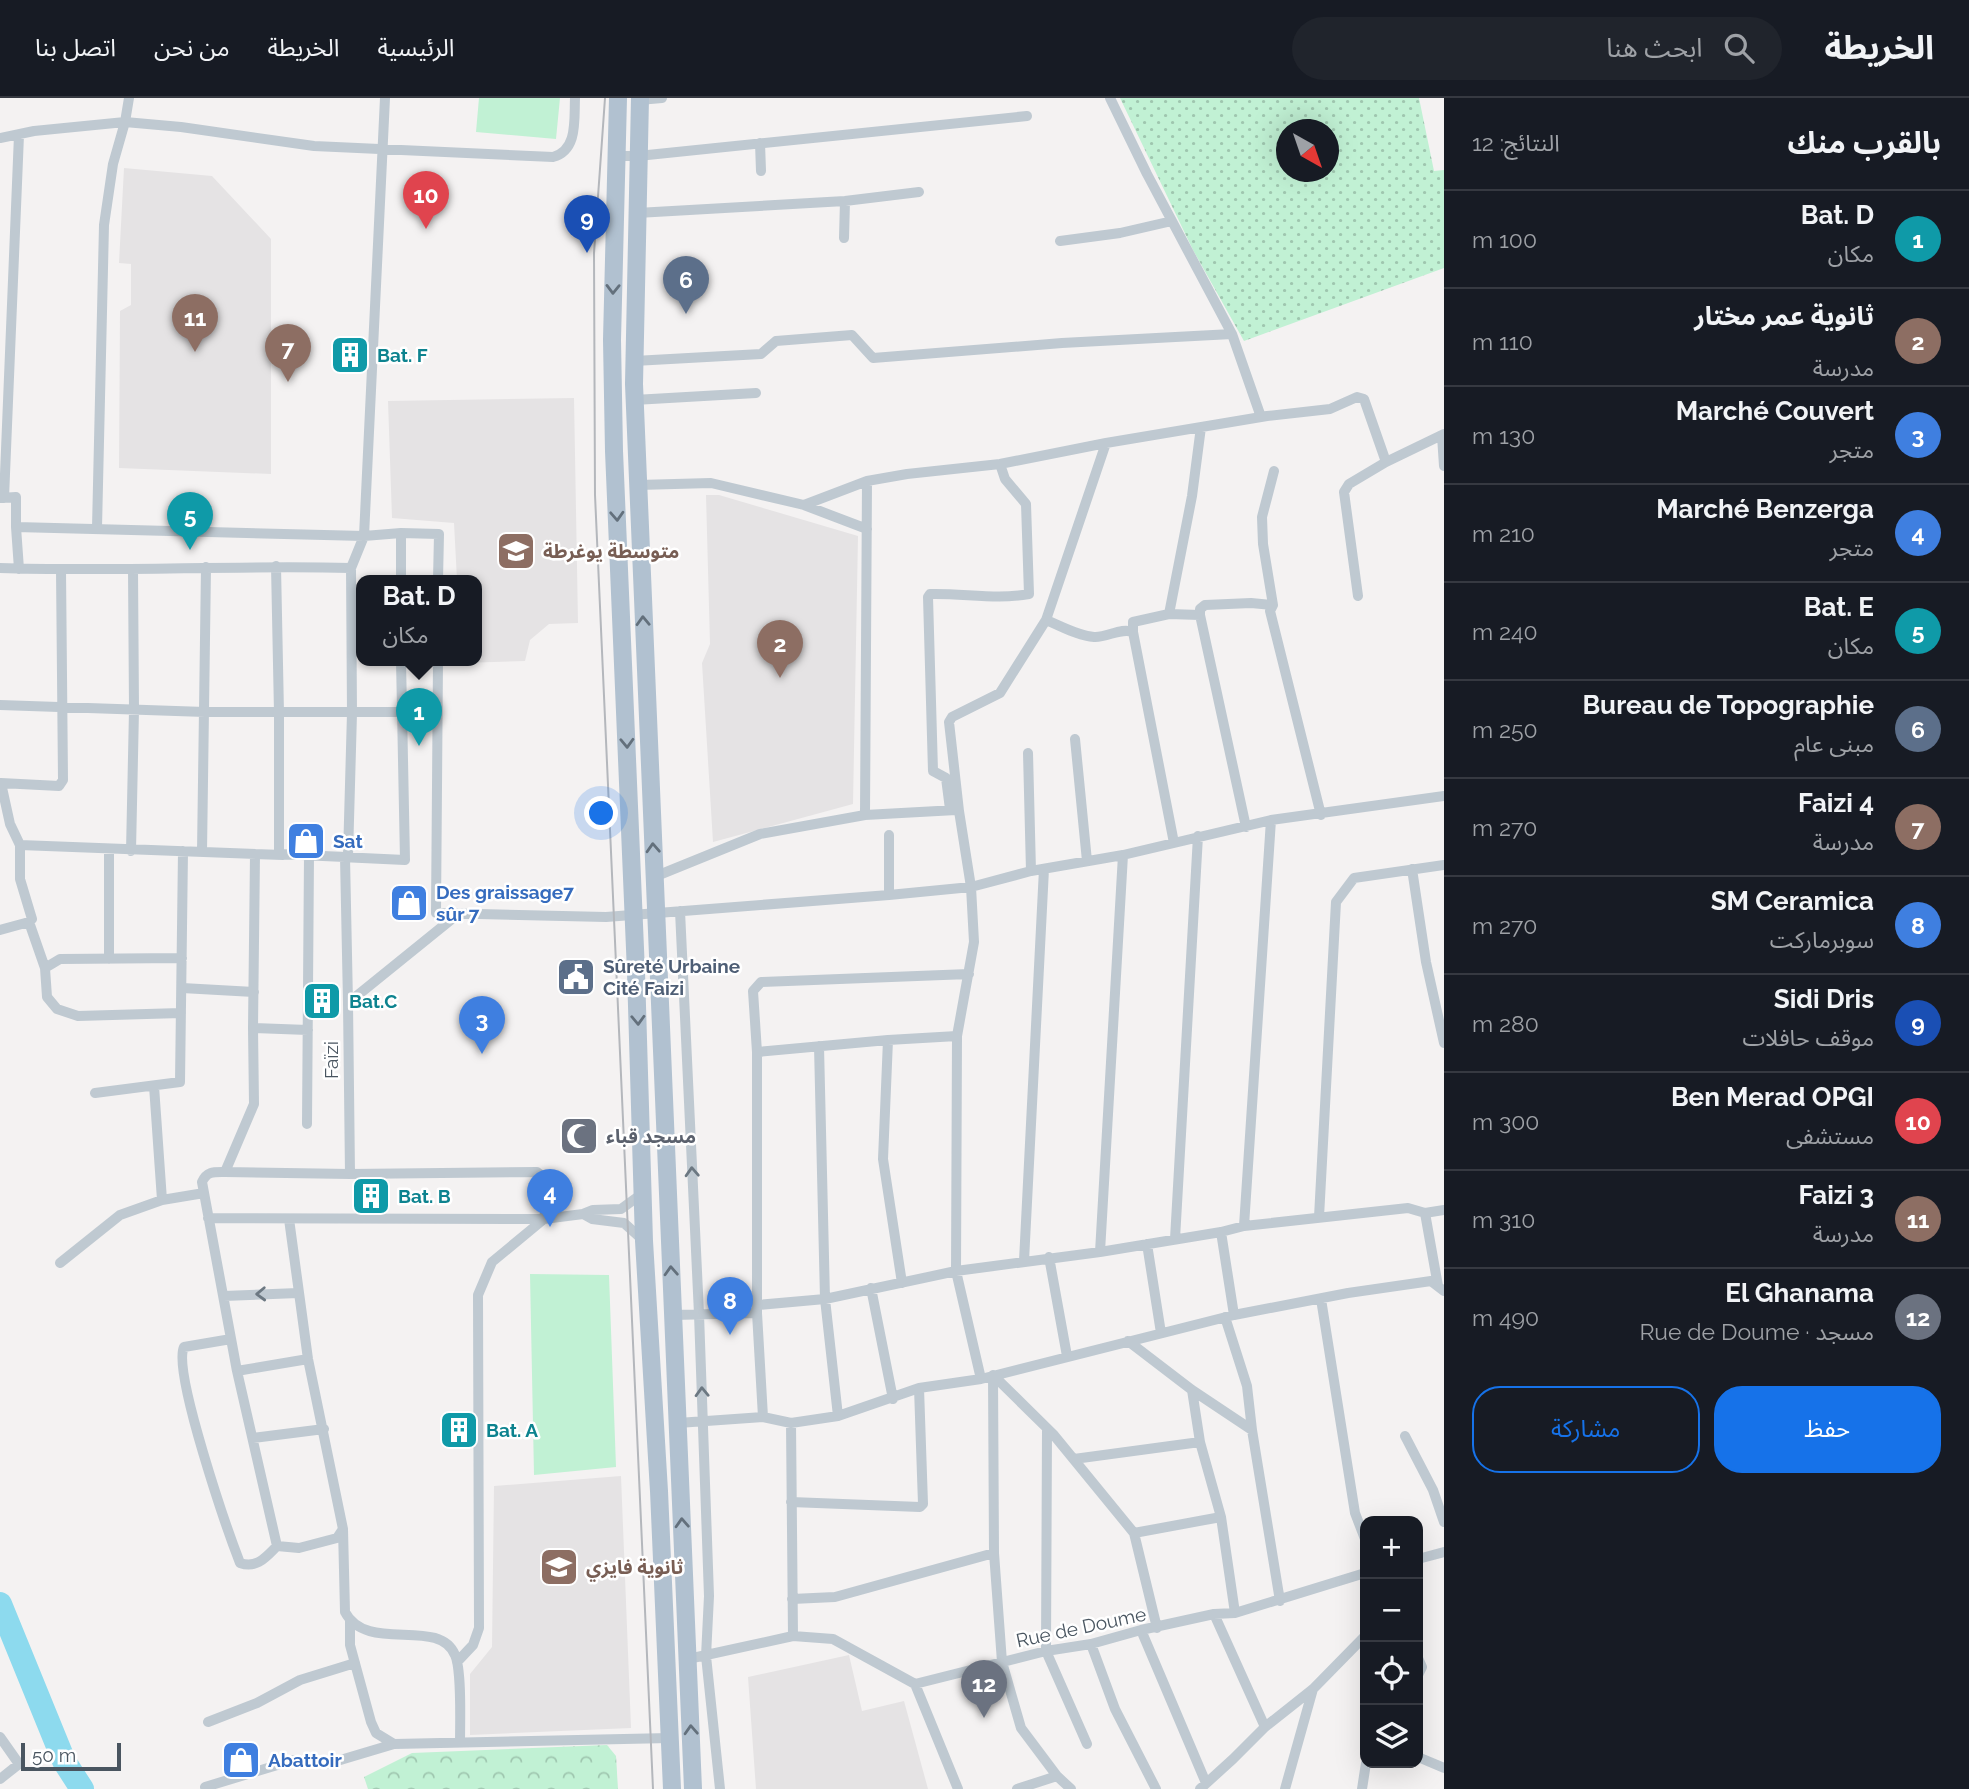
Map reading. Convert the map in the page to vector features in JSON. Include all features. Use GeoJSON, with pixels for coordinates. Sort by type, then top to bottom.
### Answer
{"type":"FeatureCollection","features":[{"type":"Feature","properties":{"kind":"main road"},"geometry":{"type":"LineString","coordinates":[[618,98],[612,340],[614,438],[634,913],[644,1241],[672,1789]]}},
{"type":"Feature","properties":{"kind":"main road"},"geometry":{"type":"LineString","coordinates":[[639,99],[634,400],[693,1789]]}},
{"type":"Feature","properties":{"kind":"main road"},"geometry":{"type":"LineString","coordinates":[[666,1641],[687,1640]]}},
{"type":"Feature","properties":{"kind":"main road"},"geometry":{"type":"LineString","coordinates":[[667,1672],[688,1665]]}},
{"type":"Feature","properties":{"kind":"street"},"geometry":{"type":"LineString","coordinates":[[97,528],[104,225],[113,164],[129,98]]}},
{"type":"Feature","properties":{"kind":"street"},"geometry":{"type":"LineString","coordinates":[[0,569],[132,570],[276,566],[351,568],[364,536],[385,98]]}},
{"type":"Feature","properties":{"kind":"street"},"geometry":{"type":"LineString","coordinates":[[0,138],[34,131],[125,122],[314,146],[542,157],[561,155],[569,148],[575,98]]}},
{"type":"Feature","properties":{"kind":"street"},"geometry":{"type":"LineString","coordinates":[[639,99],[662,98]]}},
{"type":"Feature","properties":{"kind":"street"},"geometry":{"type":"LineString","coordinates":[[1110,98],[1232,334],[1261,417]]}},
{"type":"Feature","properties":{"kind":"street"},"geometry":{"type":"LineString","coordinates":[[615,156],[638,156],[1027,116]]}},
{"type":"Feature","properties":{"kind":"street"},"geometry":{"type":"LineString","coordinates":[[19,135],[2,498],[16,497],[19,569]]}},
{"type":"Feature","properties":{"kind":"street"},"geometry":{"type":"LineString","coordinates":[[760,143],[761,171]]}},
{"type":"Feature","properties":{"kind":"street"},"geometry":{"type":"LineString","coordinates":[[637,213],[845,201],[919,192]]}},
{"type":"Feature","properties":{"kind":"street"},"geometry":{"type":"LineString","coordinates":[[844,238],[845,201]]}},
{"type":"Feature","properties":{"kind":"street"},"geometry":{"type":"LineString","coordinates":[[1060,241],[1120,233],[1172,221]]}},
{"type":"Feature","properties":{"kind":"street"},"geometry":{"type":"LineString","coordinates":[[634,361],[761,354],[776,341],[852,335],[873,358],[1062,343],[1232,334]]}},
{"type":"Feature","properties":{"kind":"street"},"geometry":{"type":"LineString","coordinates":[[634,400],[756,393]]}},
{"type":"Feature","properties":{"kind":"street"},"geometry":{"type":"LineString","coordinates":[[804,505],[867,481],[1000,464],[1261,417],[1330,409],[1357,397],[1364,399],[1386,462]]}},
{"type":"Feature","properties":{"kind":"street"},"geometry":{"type":"LineString","coordinates":[[1169,614],[1192,496],[1201,427]]}},
{"type":"Feature","properties":{"kind":"street"},"geometry":{"type":"LineString","coordinates":[[1358,596],[1344,492],[1349,484],[1386,462],[1443,435],[1444,466]]}},
{"type":"Feature","properties":{"kind":"street"},"geometry":{"type":"LineString","coordinates":[[955,810],[949,722],[952,717],[1000,693],[1046,620],[1106,443]]}},
{"type":"Feature","properties":{"kind":"street"},"geometry":{"type":"LineString","coordinates":[[981,1380],[956,1271],[957,1036],[974,942],[971,887],[946,778],[933,771],[928,597],[930,594],[952,593],[1014,597],[1029,594],[1026,504],[1005,479],[1000,464]]}},
{"type":"Feature","properties":{"kind":"street"},"geometry":{"type":"LineString","coordinates":[[1274,471],[1262,517],[1263,544],[1273,605],[1270,611],[1321,815]]}},
{"type":"Feature","properties":{"kind":"street"},"geometry":{"type":"LineString","coordinates":[[865,815],[867,481]]}},
{"type":"Feature","properties":{"kind":"street"},"geometry":{"type":"LineString","coordinates":[[638,485],[711,483],[804,505],[867,529]]}},
{"type":"Feature","properties":{"kind":"street"},"geometry":{"type":"LineString","coordinates":[[16,527],[364,536],[439,534],[439,575]]}},
{"type":"Feature","properties":{"kind":"street"},"geometry":{"type":"LineString","coordinates":[[401,533],[401,575]]}},
{"type":"Feature","properties":{"kind":"street"},"geometry":{"type":"LineString","coordinates":[[276,566],[279,854]]}},
{"type":"Feature","properties":{"kind":"street"},"geometry":{"type":"LineString","coordinates":[[202,852],[206,567]]}},
{"type":"Feature","properties":{"kind":"street","name":"Faïzi"},"geometry":{"type":"LineString","coordinates":[[350,1174],[345,857],[348,856],[352,713],[351,568]]}},
{"type":"Feature","properties":{"kind":"street"},"geometry":{"type":"LineString","coordinates":[[0,930],[32,919],[20,879],[20,845],[10,824],[1,781],[59,786],[64,774],[61,570]]}},
{"type":"Feature","properties":{"kind":"street"},"geometry":{"type":"LineString","coordinates":[[131,851],[134,710],[132,570]]}},
{"type":"Feature","properties":{"kind":"street"},"geometry":{"type":"LineString","coordinates":[[1245,827],[1200,609],[1205,605],[1273,605]]}},
{"type":"Feature","properties":{"kind":"street"},"geometry":{"type":"LineString","coordinates":[[1174,843],[1133,622],[1169,614],[1200,615]]}},
{"type":"Feature","properties":{"kind":"street"},"geometry":{"type":"LineString","coordinates":[[1046,620],[1088,637],[1099,638],[1128,630],[1133,632]]}},
{"type":"Feature","properties":{"kind":"street"},"geometry":{"type":"LineString","coordinates":[[20,845],[405,860],[401,666]]}},
{"type":"Feature","properties":{"kind":"street"},"geometry":{"type":"LineString","coordinates":[[438,666],[436,914],[606,917],[971,887],[1031,871],[1123,855],[1271,820],[1444,796]]}},
{"type":"Feature","properties":{"kind":"street"},"geometry":{"type":"LineString","coordinates":[[0,705],[205,712],[402,712]]}},
{"type":"Feature","properties":{"kind":"street"},"geometry":{"type":"LineString","coordinates":[[1075,739],[1087,861]]}},
{"type":"Feature","properties":{"kind":"street"},"geometry":{"type":"LineString","coordinates":[[1028,754],[1031,871]]}},
{"type":"Feature","properties":{"kind":"street"},"geometry":{"type":"LineString","coordinates":[[654,877],[760,834],[865,815],[955,810]]}},
{"type":"Feature","properties":{"kind":"street"},"geometry":{"type":"LineString","coordinates":[[1244,1226],[1271,820]]}},
{"type":"Feature","properties":{"kind":"street"},"geometry":{"type":"LineString","coordinates":[[889,835],[889,895]]}},
{"type":"Feature","properties":{"kind":"street"},"geometry":{"type":"LineString","coordinates":[[1175,1239],[1198,836]]}},
{"type":"Feature","properties":{"kind":"street"},"geometry":{"type":"LineString","coordinates":[[108,849],[109,959]]}},
{"type":"Feature","properties":{"kind":"street"},"geometry":{"type":"LineString","coordinates":[[95,1093],[180,1082],[183,851]]}},
{"type":"Feature","properties":{"kind":"street"},"geometry":{"type":"LineString","coordinates":[[225,1172],[254,1104],[255,853]]}},
{"type":"Feature","properties":{"kind":"street"},"geometry":{"type":"LineString","coordinates":[[279,854],[345,857]]}},
{"type":"Feature","properties":{"kind":"street"},"geometry":{"type":"LineString","coordinates":[[307,1124],[309,855]]}},
{"type":"Feature","properties":{"kind":"street"},"geometry":{"type":"LineString","coordinates":[[1100,1252],[1123,855]]}},
{"type":"Feature","properties":{"kind":"street"},"geometry":{"type":"LineString","coordinates":[[1319,1217],[1336,902],[1354,878],[1444,865]]}},
{"type":"Feature","properties":{"kind":"street"},"geometry":{"type":"LineString","coordinates":[[1024,1261],[1044,869]]}},
{"type":"Feature","properties":{"kind":"street"},"geometry":{"type":"LineString","coordinates":[[1412,869],[1426,962],[1444,1042]]}},
{"type":"Feature","properties":{"kind":"street"},"geometry":{"type":"LineString","coordinates":[[680,911],[703,1423],[709,1596],[706,1656],[720,1789]]}},
{"type":"Feature","properties":{"kind":"street"},"geometry":{"type":"LineString","coordinates":[[348,1003],[458,914]]}},
{"type":"Feature","properties":{"kind":"street"},"geometry":{"type":"LineString","coordinates":[[29,922],[45,968],[47,997],[57,1009],[78,1017],[181,1013]]}},
{"type":"Feature","properties":{"kind":"street"},"geometry":{"type":"LineString","coordinates":[[45,968],[60,959],[182,958]]}},
{"type":"Feature","properties":{"kind":"street"},"geometry":{"type":"LineString","coordinates":[[763,1417],[758,1309],[757,1052],[753,991],[761,982],[969,974]]}},
{"type":"Feature","properties":{"kind":"street"},"geometry":{"type":"LineString","coordinates":[[182,988],[254,992]]}},
{"type":"Feature","properties":{"kind":"street"},"geometry":{"type":"LineString","coordinates":[[253,1028],[308,1031]]}},
{"type":"Feature","properties":{"kind":"street"},"geometry":{"type":"LineString","coordinates":[[757,1052],[957,1036]]}},
{"type":"Feature","properties":{"kind":"street"},"geometry":{"type":"LineString","coordinates":[[888,1040],[883,1159],[902,1283]]}},
{"type":"Feature","properties":{"kind":"street"},"geometry":{"type":"LineString","coordinates":[[818,1046],[825,1299],[838,1416]]}},
{"type":"Feature","properties":{"kind":"street"},"geometry":{"type":"LineString","coordinates":[[154,1086],[162,1200]]}},
{"type":"Feature","properties":{"kind":"street"},"geometry":{"type":"LineString","coordinates":[[277,1546],[237,1371],[208,1218],[202,1182],[207,1174],[537,1172],[546,1180],[547,1185],[544,1219],[492,1262],[478,1295],[479,1628],[473,1646],[457,1662]]}},
{"type":"Feature","properties":{"kind":"street"},"geometry":{"type":"LineString","coordinates":[[60,1263],[120,1215],[162,1200],[204,1193]]}},
{"type":"Feature","properties":{"kind":"street"},"geometry":{"type":"LineString","coordinates":[[208,1218],[544,1219],[626,1207],[643,1193]]}},
{"type":"Feature","properties":{"kind":"street"},"geometry":{"type":"LineString","coordinates":[[673,1315],[758,1309],[825,1299],[956,1271],[1100,1252],[1244,1226],[1408,1208],[1425,1213],[1444,1210]]}},
{"type":"Feature","properties":{"kind":"street"},"geometry":{"type":"LineString","coordinates":[[617,1209],[617,1222]]}},
{"type":"Feature","properties":{"kind":"street"},"geometry":{"type":"LineString","coordinates":[[1425,1213],[1441,1289]]}},
{"type":"Feature","properties":{"kind":"street"},"geometry":{"type":"LineString","coordinates":[[583,1214],[592,1219],[627,1225],[644,1241]]}},
{"type":"Feature","properties":{"kind":"street"},"geometry":{"type":"LineString","coordinates":[[289,1219],[308,1359],[342,1529],[345,1612],[350,1621],[350,1645],[371,1723],[376,1733],[394,1744]]}},
{"type":"Feature","properties":{"kind":"street"},"geometry":{"type":"LineString","coordinates":[[525,1237],[527,1219]]}},
{"type":"Feature","properties":{"kind":"street"},"geometry":{"type":"LineString","coordinates":[[1221,1232],[1230,1316],[1247,1386],[1280,1601]]}},
{"type":"Feature","properties":{"kind":"street"},"geometry":{"type":"LineString","coordinates":[[1147,1244],[1161,1333]]}},
{"type":"Feature","properties":{"kind":"street"},"geometry":{"type":"LineString","coordinates":[[1049,1257],[1066,1356]]}},
{"type":"Feature","properties":{"kind":"street"},"geometry":{"type":"LineString","coordinates":[[678,1423],[763,1417],[791,1423],[838,1416],[919,1388],[981,1380],[1230,1316],[1431,1280],[1441,1289]]}},
{"type":"Feature","properties":{"kind":"street"},"geometry":{"type":"LineString","coordinates":[[871,1289],[893,1399]]}},
{"type":"Feature","properties":{"kind":"street"},"geometry":{"type":"LineString","coordinates":[[224,1296],[298,1293]]}},
{"type":"Feature","properties":{"kind":"street"},"geometry":{"type":"LineString","coordinates":[[1321,1299],[1355,1513],[1360,1526]]}},
{"type":"Feature","properties":{"kind":"street"},"geometry":{"type":"LineString","coordinates":[[231,1339],[184,1347],[181,1358],[209,1471],[240,1563],[249,1566],[258,1563],[277,1546],[299,1548],[337,1538],[342,1529]]}},
{"type":"Feature","properties":{"kind":"street"},"geometry":{"type":"LineString","coordinates":[[1128,1341],[1192,1390],[1252,1430]]}},
{"type":"Feature","properties":{"kind":"street"},"geometry":{"type":"LineString","coordinates":[[237,1371],[308,1359]]}},
{"type":"Feature","properties":{"kind":"street"},"geometry":{"type":"LineString","coordinates":[[993,1375],[1074,1459],[1133,1533],[1157,1628]]}},
{"type":"Feature","properties":{"kind":"street"},"geometry":{"type":"LineString","coordinates":[[993,1375],[994,1553],[1002,1662],[1021,1728],[1057,1776],[1071,1789]]}},
{"type":"Feature","properties":{"kind":"street"},"geometry":{"type":"LineString","coordinates":[[791,1502],[920,1507],[923,1504],[919,1388]]}},
{"type":"Feature","properties":{"kind":"street"},"geometry":{"type":"LineString","coordinates":[[1192,1390],[1200,1442],[1221,1517],[1235,1613]]}},
{"type":"Feature","properties":{"kind":"street"},"geometry":{"type":"LineString","coordinates":[[791,1423],[793,1636]]}},
{"type":"Feature","properties":{"kind":"street"},"geometry":{"type":"LineString","coordinates":[[253,1438],[324,1429]]}},
{"type":"Feature","properties":{"kind":"street"},"geometry":{"type":"LineString","coordinates":[[1047,1429],[1046,1651],[1087,1744]]}},
{"type":"Feature","properties":{"kind":"street"},"geometry":{"type":"LineString","coordinates":[[1405,1436],[1433,1490],[1444,1522]]}},
{"type":"Feature","properties":{"kind":"street"},"geometry":{"type":"LineString","coordinates":[[1074,1459],[1200,1442]]}},
{"type":"Feature","properties":{"kind":"street"},"geometry":{"type":"LineString","coordinates":[[1133,1533],[1221,1517]]}},
{"type":"Feature","properties":{"kind":"street"},"geometry":{"type":"LineString","coordinates":[[1423,1558],[1444,1552]]}},
{"type":"Feature","properties":{"kind":"street"},"geometry":{"type":"LineString","coordinates":[[792,1599],[835,1597],[994,1553]]}},
{"type":"Feature","properties":{"kind":"street","name":"Rue de Doume"},"geometry":{"type":"LineString","coordinates":[[915,1684],[1046,1651],[1091,1644],[1214,1614],[1235,1613],[1360,1575]]}},
{"type":"Feature","properties":{"kind":"street"},"geometry":{"type":"LineString","coordinates":[[1214,1614],[1265,1727]]}},
{"type":"Feature","properties":{"kind":"street"},"geometry":{"type":"LineString","coordinates":[[350,1621],[367,1631],[438,1639],[452,1649],[457,1662],[460,1743]]}},
{"type":"Feature","properties":{"kind":"street"},"geometry":{"type":"LineString","coordinates":[[1141,1630],[1203,1786],[1265,1727],[1313,1689],[1360,1641]]}},
{"type":"Feature","properties":{"kind":"street"},"geometry":{"type":"LineString","coordinates":[[688,1665],[706,1656],[793,1636],[833,1639],[915,1684],[958,1789]]}},
{"type":"Feature","properties":{"kind":"street"},"geometry":{"type":"LineString","coordinates":[[1091,1644],[1115,1709],[1156,1789]]}},
{"type":"Feature","properties":{"kind":"street"},"geometry":{"type":"LineString","coordinates":[[208,1722],[257,1703],[300,1680],[355,1662]]}},
{"type":"Feature","properties":{"kind":"street"},"geometry":{"type":"LineString","coordinates":[[1285,1789],[1313,1689]]}},
{"type":"Feature","properties":{"kind":"street"},"geometry":{"type":"LineString","coordinates":[[0,1737],[19,1765],[0,1779]]}},
{"type":"Feature","properties":{"kind":"street"},"geometry":{"type":"LineString","coordinates":[[205,1787],[294,1760],[327,1764],[394,1744],[670,1738]]}},
{"type":"Feature","properties":{"kind":"street"},"geometry":{"type":"LineString","coordinates":[[1423,1759],[1444,1768]]}},
{"type":"Feature","properties":{"kind":"street"},"geometry":{"type":"LineString","coordinates":[[1362,1789],[1365,1768]]}},
{"type":"Feature","properties":{"kind":"street"},"geometry":{"type":"LineString","coordinates":[[1017,1789],[1057,1776]]}},
{"type":"Feature","properties":{"kind":"shaded area"},"geometry":{"type":"Polygon","coordinates":[[[124,168],[212,176],[271,239],[271,474],[119,468],[120,311],[131,305],[131,264],[119,263],[124,168]]]}},
{"type":"Feature","properties":{"kind":"shaded area","name":"متوسطة يوغرطة"},"geometry":{"type":"Polygon","coordinates":[[[574,398],[578,623],[549,624],[530,640],[525,661],[482,662],[482,575],[457,575],[454,523],[392,518],[388,401],[574,398]]]}},
{"type":"Feature","properties":{"kind":"shaded area"},"geometry":{"type":"Polygon","coordinates":[[[706,495],[719,495],[858,536],[853,804],[713,842],[702,663],[710,644],[706,495]]]}},
{"type":"Feature","properties":{"kind":"shaded area","name":"ثانوية فايزي"},"geometry":{"type":"Polygon","coordinates":[[[621,1476],[631,1728],[470,1735],[470,1674],[492,1647],[494,1486],[621,1476]]]}},
{"type":"Feature","properties":{"kind":"shaded area"},"geometry":{"type":"Polygon","coordinates":[[[849,1655],[862,1711],[904,1701],[928,1789],[756,1789],[748,1677],[849,1655]]]}},
{"type":"Feature","properties":{"kind":"green space"},"geometry":{"type":"Polygon","coordinates":[[[479,98],[560,98],[556,139],[476,132],[479,98]]]}},
{"type":"Feature","properties":{"kind":"green space"},"geometry":{"type":"Polygon","coordinates":[[[1120,98],[1419,98],[1434,171],[1444,170],[1444,268],[1244,341],[1193,250],[1120,98]]]}},
{"type":"Feature","properties":{"kind":"green space"},"geometry":{"type":"Polygon","coordinates":[[[530,1274],[609,1275],[616,1467],[534,1475],[530,1274]]]}},
{"type":"Feature","properties":{"kind":"green space"},"geometry":{"type":"Polygon","coordinates":[[[607,1745],[616,1756],[618,1789],[368,1789],[364,1777],[412,1753],[607,1745]]]}},
{"type":"Feature","properties":{"kind":"waterway"},"geometry":{"type":"LineString","coordinates":[[0,1604],[64,1761],[82,1789]]}},
{"type":"Feature","properties":{"kind":"tram line"},"geometry":{"type":"LineString","coordinates":[[605,98],[594,253],[595,495],[653,1789]]}},
{"type":"Feature","properties":{"kind":"place","name":"Ben Merad OPGI"},"geometry":{"type":"Point","coordinates":[426,229]}},
{"type":"Feature","properties":{"kind":"place","name":"Sidi Dris"},"geometry":{"type":"Point","coordinates":[587,253]}},
{"type":"Feature","properties":{"kind":"place","name":"Bureau de Topographie"},"geometry":{"type":"Point","coordinates":[686,314]}},
{"type":"Feature","properties":{"kind":"place","name":"Faizi 3"},"geometry":{"type":"Point","coordinates":[195,352]}},
{"type":"Feature","properties":{"kind":"place","name":"Bat. F"},"geometry":{"type":"Point","coordinates":[350,355]}},
{"type":"Feature","properties":{"kind":"place","name":"Faizi 4"},"geometry":{"type":"Point","coordinates":[288,382]}},
{"type":"Feature","properties":{"kind":"place","name":"Bat. E"},"geometry":{"type":"Point","coordinates":[190,550]}},
{"type":"Feature","properties":{"kind":"place","name":"متوسطة يوغرطة"},"geometry":{"type":"Point","coordinates":[516,551]}},
{"type":"Feature","properties":{"kind":"place","name":"ثانوية عمر مختار"},"geometry":{"type":"Point","coordinates":[780,678]}},
{"type":"Feature","properties":{"kind":"place","name":"Bat. D"},"geometry":{"type":"Point","coordinates":[419,746]}},
{"type":"Feature","properties":{"kind":"place","name":"Sat"},"geometry":{"type":"Point","coordinates":[306,841]}},
{"type":"Feature","properties":{"kind":"place","name":"Des graissage7 sûr 7"},"geometry":{"type":"Point","coordinates":[409,903]}},
{"type":"Feature","properties":{"kind":"place","name":"Sûreté Urbaine Cité Faizi"},"geometry":{"type":"Point","coordinates":[576,977]}},
{"type":"Feature","properties":{"kind":"place","name":"Bat.C"},"geometry":{"type":"Point","coordinates":[322,1001]}},
{"type":"Feature","properties":{"kind":"place","name":"Marché Couvert"},"geometry":{"type":"Point","coordinates":[482,1054]}},
{"type":"Feature","properties":{"kind":"place","name":"مسجد قباء"},"geometry":{"type":"Point","coordinates":[579,1136]}},
{"type":"Feature","properties":{"kind":"place","name":"Bat. B"},"geometry":{"type":"Point","coordinates":[371,1196]}},
{"type":"Feature","properties":{"kind":"place","name":"Marché Benzerga"},"geometry":{"type":"Point","coordinates":[550,1227]}},
{"type":"Feature","properties":{"kind":"place","name":"SM Ceramica"},"geometry":{"type":"Point","coordinates":[730,1335]}},
{"type":"Feature","properties":{"kind":"place","name":"Bat. A"},"geometry":{"type":"Point","coordinates":[459,1430]}},
{"type":"Feature","properties":{"kind":"place","name":"ثانوية فايزي"},"geometry":{"type":"Point","coordinates":[559,1567]}},
{"type":"Feature","properties":{"kind":"place","name":"El Ghanama"},"geometry":{"type":"Point","coordinates":[984,1718]}},
{"type":"Feature","properties":{"kind":"place","name":"Abattoir"},"geometry":{"type":"Point","coordinates":[241,1760]}}]}
